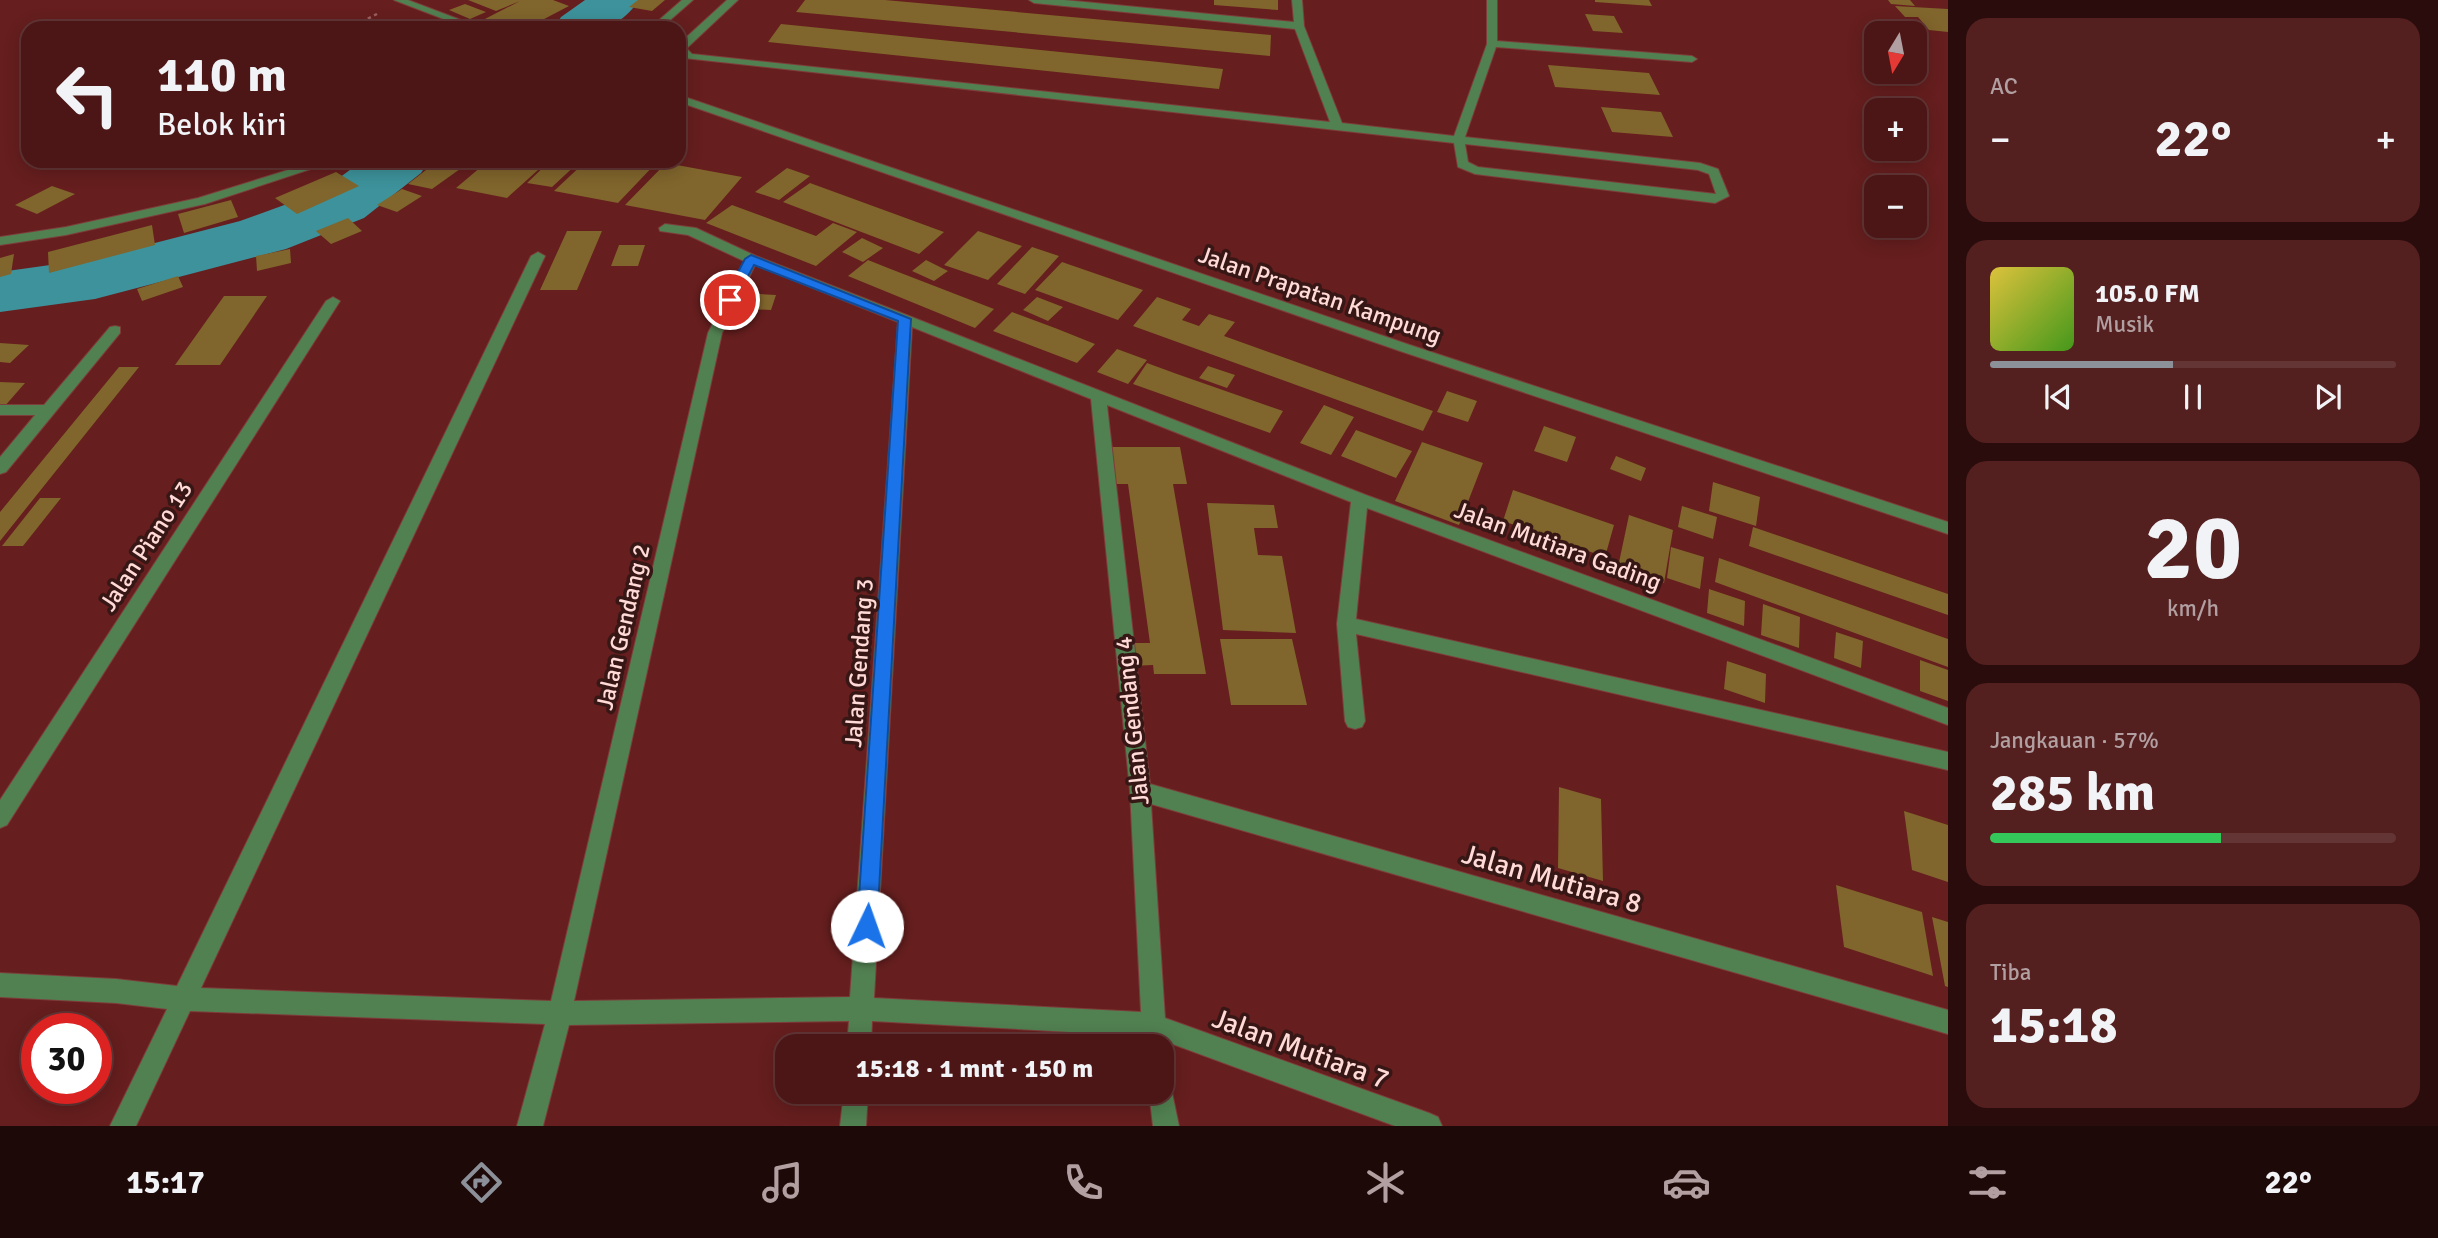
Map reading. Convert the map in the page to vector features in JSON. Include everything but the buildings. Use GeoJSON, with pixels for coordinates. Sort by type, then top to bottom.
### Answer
{"type":"FeatureCollection","features":[{"type":"Feature","properties":{"kind":"street"},"geometry":{"type":"LineString","coordinates":[[663,21],[688,0]]}},
{"type":"Feature","properties":{"kind":"street"},"geometry":{"type":"LineString","coordinates":[[686,43],[733,0]]}},
{"type":"Feature","properties":{"kind":"street"},"geometry":{"type":"LineString","coordinates":[[1034,0],[1299,26]]}},
{"type":"Feature","properties":{"kind":"street"},"geometry":{"type":"LineString","coordinates":[[1297,0],[1299,26],[1338,126]]}},
{"type":"Feature","properties":{"kind":"street"},"geometry":{"type":"LineString","coordinates":[[686,54],[695,58],[1458,139],[1700,167],[1714,172],[1723,195],[1715,199],[1475,170],[1462,164],[1458,139],[1492,44],[1492,0]]}},
{"type":"Feature","properties":{"kind":"street"},"geometry":{"type":"LineString","coordinates":[[404,1],[458,21]]}},
{"type":"Feature","properties":{"kind":"street"},"geometry":{"type":"LineString","coordinates":[[1492,44],[1692,59]]}},
{"type":"Feature","properties":{"kind":"street","name":"Jalan Prapatan Kampung"},"geometry":{"type":"LineString","coordinates":[[686,100],[1392,344],[1948,528]]}},
{"type":"Feature","properties":{"kind":"street"},"geometry":{"type":"LineString","coordinates":[[0,241],[66,232],[201,201],[307,168]]}},
{"type":"Feature","properties":{"kind":"street","name":"Jalan Mutiara Gading"},"geometry":{"type":"LineString","coordinates":[[665,228],[691,231],[751,259],[1360,499],[1948,717]]}},
{"type":"Feature","properties":{"kind":"street"},"geometry":{"type":"LineString","coordinates":[[123,1126],[538,256]]}},
{"type":"Feature","properties":{"kind":"street","name":"Jalan Gendang 2"},"geometry":{"type":"LineString","coordinates":[[530,1126],[560,1013],[715,333],[751,259]]}},
{"type":"Feature","properties":{"kind":"street","name":"Jalan Piano 13"},"geometry":{"type":"LineString","coordinates":[[0,818],[333,301]]}},
{"type":"Feature","properties":{"kind":"street","name":"Jalan Gendang 3"},"geometry":{"type":"LineString","coordinates":[[860,1034],[905,319]]}},
{"type":"Feature","properties":{"kind":"street"},"geometry":{"type":"LineString","coordinates":[[0,468],[114,330]]}},
{"type":"Feature","properties":{"kind":"street","name":"Jalan Gendang 4"},"geometry":{"type":"LineString","coordinates":[[1098,397],[1140,790],[1154,1034]]}},
{"type":"Feature","properties":{"kind":"street"},"geometry":{"type":"LineString","coordinates":[[0,410],[48,410]]}},
{"type":"Feature","properties":{"kind":"street"},"geometry":{"type":"LineString","coordinates":[[1356,721],[1346,624],[1360,499]]}},
{"type":"Feature","properties":{"kind":"street"},"geometry":{"type":"LineString","coordinates":[[1346,624],[1948,761]]}},
{"type":"Feature","properties":{"kind":"street","name":"Jalan Mutiara 8"},"geometry":{"type":"LineString","coordinates":[[1140,790],[1948,1023]]}},
{"type":"Feature","properties":{"kind":"street","name":"Jalan Mutiara 7"},"geometry":{"type":"LineString","coordinates":[[0,985],[116,991],[184,999],[560,1013],[862,1009],[1132,1034]]}},
{"type":"Feature","properties":{"kind":"street","name":"Jalan Mutiara 7"},"geometry":{"type":"LineString","coordinates":[[1174,1043],[1429,1126]]}},
{"type":"Feature","properties":{"kind":"street"},"geometry":{"type":"LineString","coordinates":[[853,1126],[855,1104]]}},
{"type":"Feature","properties":{"kind":"street"},"geometry":{"type":"LineString","coordinates":[[1163,1104],[1166,1126]]}},
{"type":"Feature","properties":{"kind":"waterway"},"geometry":{"type":"LineString","coordinates":[[588,21],[615,0]]}},
{"type":"Feature","properties":{"kind":"waterway"},"geometry":{"type":"LineString","coordinates":[[0,292],[95,279],[263,235],[342,205],[391,168]]}},
{"type":"Feature","properties":{"kind":"route"},"geometry":{"type":"LineString","coordinates":[[730,300],[751,259],[905,319],[867,926]]}}]}
